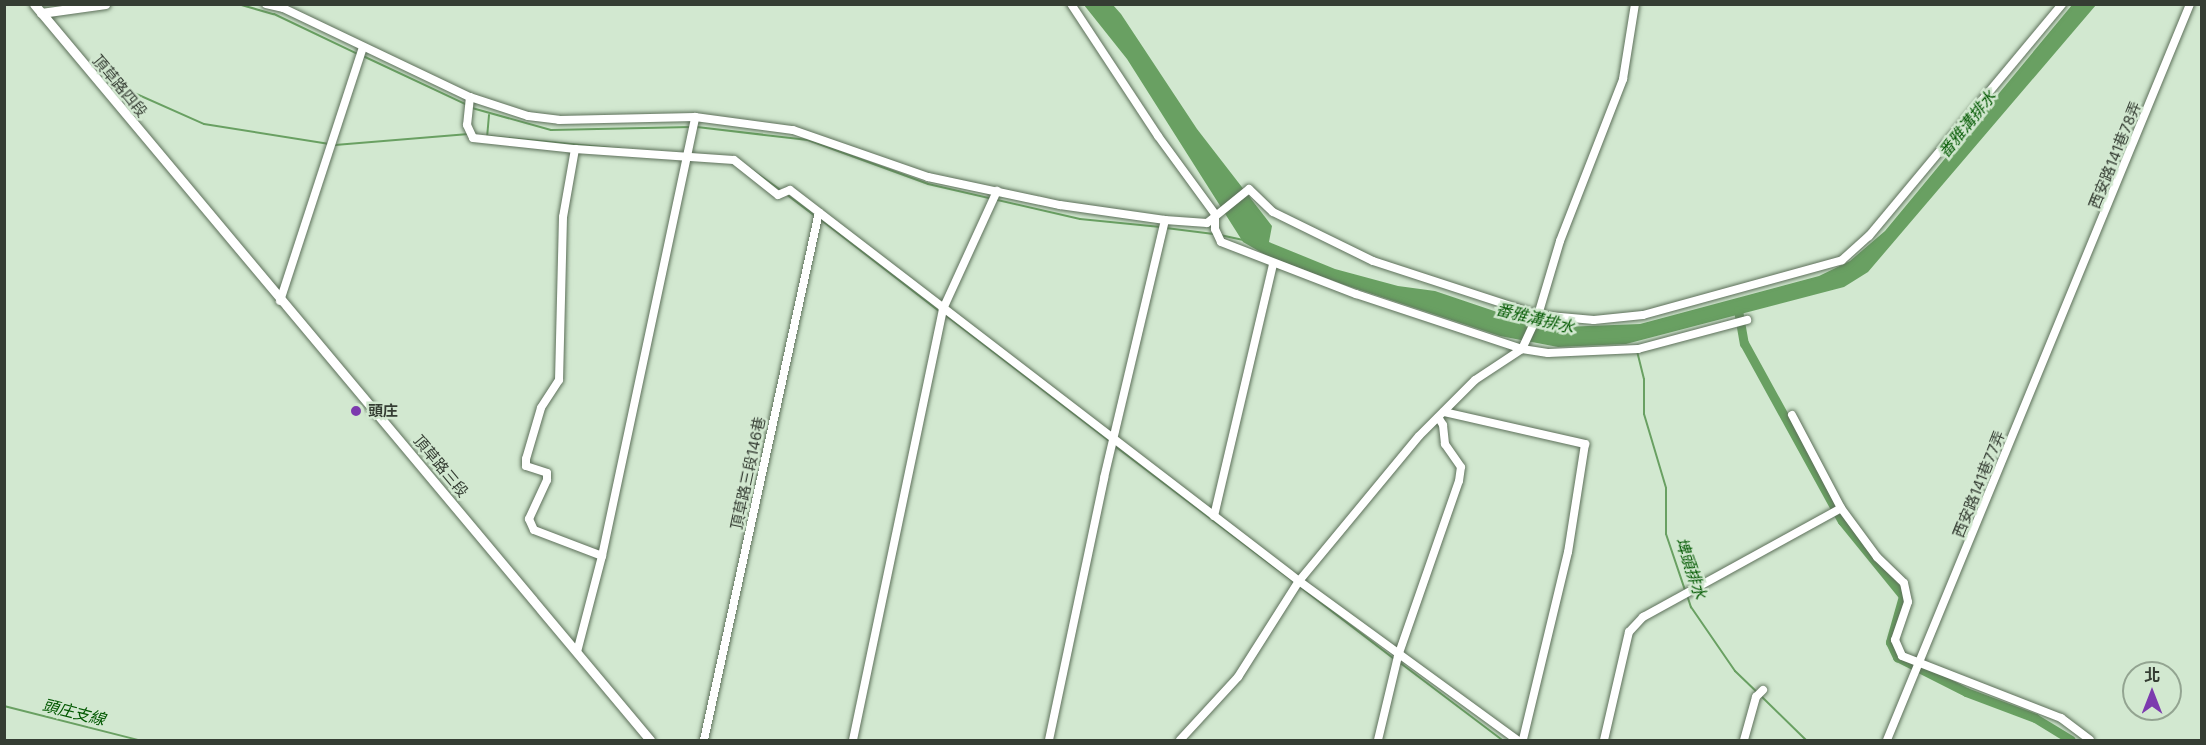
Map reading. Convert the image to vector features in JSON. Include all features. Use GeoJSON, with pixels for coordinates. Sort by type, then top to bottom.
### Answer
{"type":"FeatureCollection","features":[{"type":"Feature","properties":{"kind":"street","name":"頂草路四段"},"geometry":{"type":"LineString","coordinates":[[34,4],[184,186]]}},
{"type":"Feature","properties":{"kind":"street"},"geometry":{"type":"LineString","coordinates":[[40,13],[105,4]]}},
{"type":"Feature","properties":{"kind":"street"},"geometry":{"type":"LineString","coordinates":[[266,4],[283,8],[361,52],[470,97],[528,116],[559,120],[695,117],[794,130],[928,177],[993,196],[1060,205],[1164,226],[1207,223],[1215,214],[1248,189],[1273,212],[1373,261],[1538,315],[1594,320],[1643,315],[1842,260],[1869,236],[2062,4]]}},
{"type":"Feature","properties":{"kind":"street"},"geometry":{"type":"LineString","coordinates":[[1071,4],[1158,136],[1215,214],[1217,238],[1273,264],[1522,349],[1548,352],[1638,349],[1747,320]]}},
{"type":"Feature","properties":{"kind":"street"},"geometry":{"type":"LineString","coordinates":[[1180,741],[1238,677],[1299,581],[1441,414],[1475,380],[1522,349],[1538,315],[1560,241],[1623,79],[1635,4]]}},
{"type":"Feature","properties":{"kind":"street","name":"西安路141巷78弄"},"geometry":{"type":"LineString","coordinates":[[2064,315],[2190,4]]}},
{"type":"Feature","properties":{"kind":"street"},"geometry":{"type":"LineString","coordinates":[[280,301],[361,52]]}},
{"type":"Feature","properties":{"kind":"street"},"geometry":{"type":"LineString","coordinates":[[470,97],[467,125],[473,138],[575,149],[734,160],[778,195],[790,190],[1299,581],[1398,656],[1517,741]]}},
{"type":"Feature","properties":{"kind":"street"},"geometry":{"type":"LineString","coordinates":[[577,652],[602,556],[695,117]]}},
{"type":"Feature","properties":{"kind":"street"},"geometry":{"type":"LineString","coordinates":[[575,149],[563,217],[559,380],[541,408],[526,466],[547,474],[547,480],[530,519],[534,530],[602,556]]}},
{"type":"Feature","properties":{"kind":"street","name":"頂草路三段"},"geometry":{"type":"LineString","coordinates":[[184,186],[650,741]]}},
{"type":"Feature","properties":{"kind":"street"},"geometry":{"type":"LineString","coordinates":[[853,741],[943,309],[993,196]]}},
{"type":"Feature","properties":{"kind":"street","name":"頂草路三段146巷"},"geometry":{"type":"LineString","coordinates":[[704,741],[819,212]]}},
{"type":"Feature","properties":{"kind":"street"},"geometry":{"type":"LineString","coordinates":[[1049,741],[1113,438],[1164,226]]}},
{"type":"Feature","properties":{"kind":"street"},"geometry":{"type":"LineString","coordinates":[[1214,516],[1273,264]]}},
{"type":"Feature","properties":{"kind":"street","name":"西安路141巷77弄"},"geometry":{"type":"LineString","coordinates":[[1887,741],[2064,315]]}},
{"type":"Feature","properties":{"kind":"street"},"geometry":{"type":"LineString","coordinates":[[1378,741],[1398,656],[1459,481],[1461,467],[1445,444],[1441,414]]}},
{"type":"Feature","properties":{"kind":"street"},"geometry":{"type":"LineString","coordinates":[[1441,414],[1585,444],[1568,552],[1523,741]]}},
{"type":"Feature","properties":{"kind":"street"},"geometry":{"type":"LineString","coordinates":[[1792,415],[1837,510],[1877,557],[1904,583],[1908,602],[1896,645],[1902,656],[2061,718],[2090,741]]}},
{"type":"Feature","properties":{"kind":"street"},"geometry":{"type":"LineString","coordinates":[[1604,741],[1629,632],[1643,617],[1837,510]]}},
{"type":"Feature","properties":{"kind":"street"},"geometry":{"type":"LineString","coordinates":[[1744,741],[1756,697],[1763,690]]}},
{"type":"Feature","properties":{"kind":"shaded area"},"geometry":{"type":"Polygon","coordinates":[[[1084,5],[1113,5],[1121,14],[1197,129],[1272,226],[1269,242],[1335,269],[1398,286],[1435,291],[1506,315],[1562,327],[1640,324],[1819,276],[1850,261],[1885,231],[2072,5],[2096,5],[1868,272],[1844,287],[1626,344],[1558,347],[1500,336],[1342,284],[1269,257],[1243,242],[1127,59],[1084,5]]]}},
{"type":"Feature","properties":{"kind":"waterway"},"geometry":{"type":"LineString","coordinates":[[238,4],[274,14],[358,54]]}},
{"type":"Feature","properties":{"kind":"waterway"},"geometry":{"type":"LineString","coordinates":[[363,56],[467,105]]}},
{"type":"Feature","properties":{"kind":"waterway"},"geometry":{"type":"LineString","coordinates":[[105,80],[204,124],[329,144]]}},
{"type":"Feature","properties":{"kind":"waterway"},"geometry":{"type":"LineString","coordinates":[[472,108],[551,130],[691,127]]}},
{"type":"Feature","properties":{"kind":"waterway"},"geometry":{"type":"LineString","coordinates":[[489,115],[487,136],[622,149]]}},
{"type":"Feature","properties":{"kind":"waterway"},"geometry":{"type":"LineString","coordinates":[[697,127],[808,140],[928,184],[1080,219],[1161,227]]}},
{"type":"Feature","properties":{"kind":"waterway"},"geometry":{"type":"LineString","coordinates":[[335,145],[469,134]]}},
{"type":"Feature","properties":{"kind":"waterway"},"geometry":{"type":"LineString","coordinates":[[735,158],[782,191]]}},
{"type":"Feature","properties":{"kind":"waterway"},"geometry":{"type":"LineString","coordinates":[[786,194],[815,216]]}},
{"type":"Feature","properties":{"kind":"waterway"},"geometry":{"type":"LineString","coordinates":[[820,219],[939,311]]}},
{"type":"Feature","properties":{"kind":"waterway"},"geometry":{"type":"LineString","coordinates":[[1166,228],[1214,234]]}},
{"type":"Feature","properties":{"kind":"waterway"},"geometry":{"type":"LineString","coordinates":[[1220,235],[1244,240]]}},
{"type":"Feature","properties":{"kind":"waterway"},"geometry":{"type":"LineString","coordinates":[[1738,310],[1744,343],[1842,521],[1903,596],[1890,642],[1897,657],[1966,692],[2035,718],[2071,740]]}},
{"type":"Feature","properties":{"kind":"waterway"},"geometry":{"type":"LineString","coordinates":[[944,314],[1111,442]]}},
{"type":"Feature","properties":{"kind":"waterway","name":"埤頭排水"},"geometry":{"type":"LineString","coordinates":[[1637,351],[1644,379],[1644,414],[1666,488],[1666,534],[1685,590]]}},
{"type":"Feature","properties":{"kind":"waterway"},"geometry":{"type":"LineString","coordinates":[[1115,446],[1294,582]]}},
{"type":"Feature","properties":{"kind":"waterway"},"geometry":{"type":"LineString","coordinates":[[1299,586],[1394,659]]}},
{"type":"Feature","properties":{"kind":"waterway","name":"埤頭排水"},"geometry":{"type":"LineString","coordinates":[[1687,595],[1691,607],[1735,671],[1757,692]]}},
{"type":"Feature","properties":{"kind":"waterway"},"geometry":{"type":"LineString","coordinates":[[1399,662],[1502,740]]}},
{"type":"Feature","properties":{"kind":"waterway","name":"埤頭排水"},"geometry":{"type":"LineString","coordinates":[[1761,696],[1806,740]]}},
{"type":"Feature","properties":{"kind":"waterway","name":"頭庄支線"},"geometry":{"type":"LineString","coordinates":[[4,706],[138,740]]}},
{"type":"Feature","properties":{"kind":"place","name":"頭庄"},"geometry":{"type":"Point","coordinates":[356,411]}},
{"type":"Feature","properties":{"kind":"water label","name":"番雅溝排水"},"geometry":{"type":"Point","coordinates":[1967,124]}},
{"type":"Feature","properties":{"kind":"water label","name":"番雅溝排水"},"geometry":{"type":"Point","coordinates":[1535,318]}}]}
